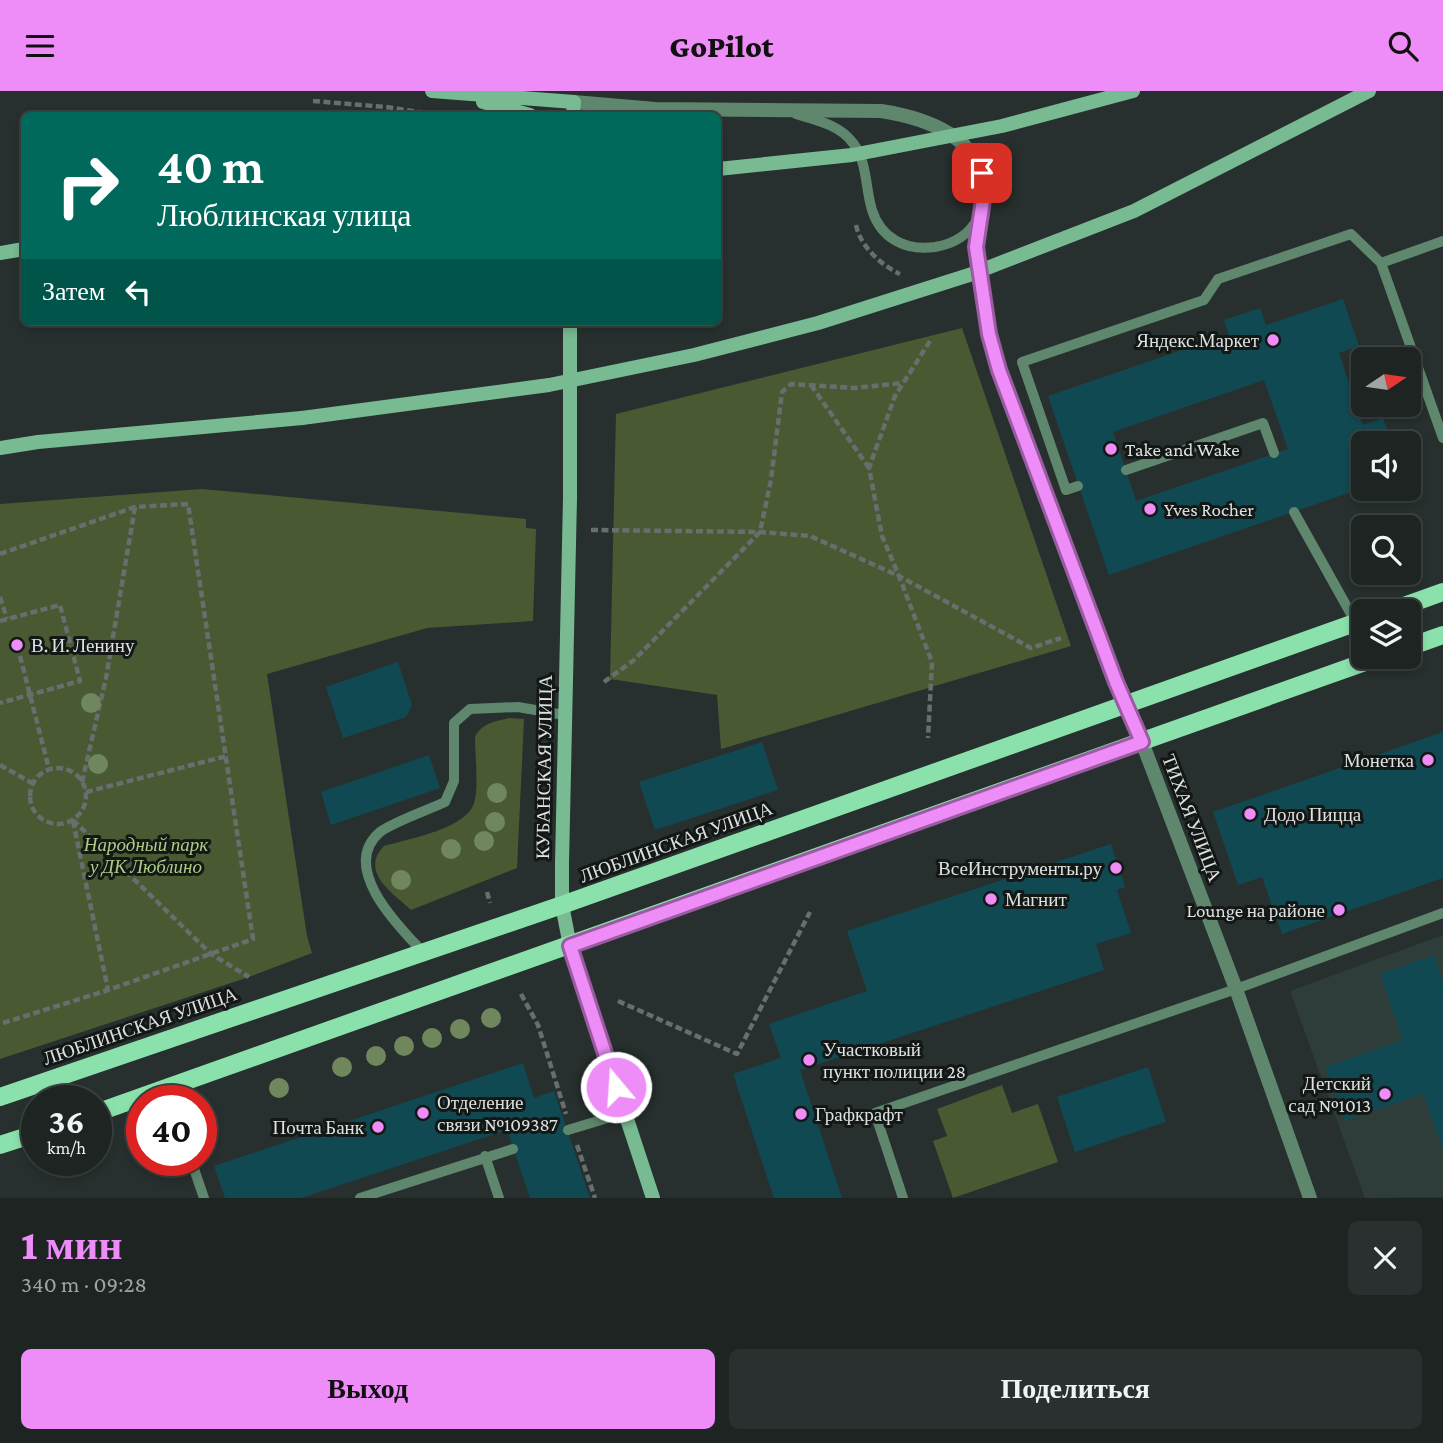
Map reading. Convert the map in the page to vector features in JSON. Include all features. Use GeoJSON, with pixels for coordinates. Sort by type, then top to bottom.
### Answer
{"type":"FeatureCollection","features":[{"type":"Feature","properties":{"kind":"main road"},"geometry":{"type":"LineString","coordinates":[[721,169],[852,155],[1002,126],[1133,91]]}},
{"type":"Feature","properties":{"kind":"main road"},"geometry":{"type":"LineString","coordinates":[[0,447],[302,418],[549,385],[694,355],[831,319],[969,275],[1134,211],[1369,91]]}},
{"type":"Feature","properties":{"kind":"main road"},"geometry":{"type":"LineString","coordinates":[[437,92],[574,109]]}},
{"type":"Feature","properties":{"kind":"main road"},"geometry":{"type":"LineString","coordinates":[[437,92],[518,112]]}},
{"type":"Feature","properties":{"kind":"main road"},"geometry":{"type":"LineString","coordinates":[[0,253],[21,250]]}},
{"type":"Feature","properties":{"kind":"main road","name":"КУБАНСКАЯ УЛИЦА"},"geometry":{"type":"LineString","coordinates":[[570,326],[570,498],[562,905],[570,946],[653,1198]]}},
{"type":"Feature","properties":{"kind":"main road"},"geometry":{"type":"LineString","coordinates":[[1421,600],[1443,592]]}},
{"type":"Feature","properties":{"kind":"main road","name":"ЛЮБЛИНСКАЯ УЛИЦА"},"geometry":{"type":"LineString","coordinates":[[0,1097],[562,905],[1351,625]]}},
{"type":"Feature","properties":{"kind":"main road"},"geometry":{"type":"LineString","coordinates":[[1421,643],[1443,635]]}},
{"type":"Feature","properties":{"kind":"main road"},"geometry":{"type":"LineString","coordinates":[[195,1085],[570,946],[1351,667]]}},
{"type":"Feature","properties":{"kind":"main road"},"geometry":{"type":"LineString","coordinates":[[0,1145],[21,1138]]}},
{"type":"Feature","properties":{"kind":"street","name":"ТИХАЯ УЛИЦА"},"geometry":{"type":"LineString","coordinates":[[574,109],[881,111],[908,115],[936,126],[958,138],[972,153],[982,173],[984,193],[976,247],[989,334],[999,370],[1236,989],[1310,1198]]}},
{"type":"Feature","properties":{"kind":"lane","name":"ТИХАЯ УЛИЦА"},"geometry":{"type":"LineString","coordinates":[[787,111],[829,124],[853,142],[863,163],[872,211],[884,233],[901,245],[928,247],[957,240],[973,228],[982,210]]}},
{"type":"Feature","properties":{"kind":"lane"},"geometry":{"type":"LineString","coordinates":[[1078,486],[1066,490],[1023,362],[1204,300],[1218,279],[1351,234],[1381,263],[1443,439]]}},
{"type":"Feature","properties":{"kind":"lane"},"geometry":{"type":"LineString","coordinates":[[1381,263],[1443,241]]}},
{"type":"Feature","properties":{"kind":"lane"},"geometry":{"type":"LineString","coordinates":[[1126,470],[1263,423],[1274,453]]}},
{"type":"Feature","properties":{"kind":"lane"},"geometry":{"type":"LineString","coordinates":[[1294,512],[1351,607]]}},
{"type":"Feature","properties":{"kind":"lane"},"geometry":{"type":"LineString","coordinates":[[422,951],[396,924],[378,899],[365,867],[370,844],[381,832],[444,802],[454,781],[454,723],[470,709],[518,707],[564,715]]}},
{"type":"Feature","properties":{"kind":"lane"},"geometry":{"type":"LineString","coordinates":[[903,1198],[874,1113],[1236,989],[1443,913]]}},
{"type":"Feature","properties":{"kind":"lane"},"geometry":{"type":"LineString","coordinates":[[570,1130],[624,1113]]}},
{"type":"Feature","properties":{"kind":"lane"},"geometry":{"type":"LineString","coordinates":[[360,1198],[513,1149]]}},
{"type":"Feature","properties":{"kind":"lane"},"geometry":{"type":"LineString","coordinates":[[485,1156],[499,1198]]}},
{"type":"Feature","properties":{"kind":"lane"},"geometry":{"type":"LineString","coordinates":[[196,1176],[204,1198]]}},
{"type":"Feature","properties":{"kind":"path"},"geometry":{"type":"LineString","coordinates":[[313,101],[420,112]]}},
{"type":"Feature","properties":{"kind":"path"},"geometry":{"type":"LineString","coordinates":[[855,221],[857,233],[870,253],[897,273],[904,275]]}},
{"type":"Feature","properties":{"kind":"path"},"geometry":{"type":"LineString","coordinates":[[869,468],[895,396],[929,341]]}},
{"type":"Feature","properties":{"kind":"path"},"geometry":{"type":"LineString","coordinates":[[604,682],[634,660],[760,532],[771,480],[782,392],[792,384],[855,388],[904,383]]}},
{"type":"Feature","properties":{"kind":"path"},"geometry":{"type":"LineString","coordinates":[[811,384],[869,468],[882,536],[932,662],[928,738]]}},
{"type":"Feature","properties":{"kind":"path"},"geometry":{"type":"LineString","coordinates":[[0,554],[135,507],[188,504],[253,939],[108,990],[0,1024]]}},
{"type":"Feature","properties":{"kind":"path"},"geometry":{"type":"LineString","coordinates":[[82,782],[106,678],[135,507]]}},
{"type":"Feature","properties":{"kind":"path"},"geometry":{"type":"LineString","coordinates":[[591,530],[760,532],[810,536],[898,576],[1031,648],[1061,638]]}},
{"type":"Feature","properties":{"kind":"path"},"geometry":{"type":"LineString","coordinates":[[0,597],[7,619]]}},
{"type":"Feature","properties":{"kind":"path"},"geometry":{"type":"LineString","coordinates":[[0,621],[60,605],[80,681],[0,703]]}},
{"type":"Feature","properties":{"kind":"path"},"geometry":{"type":"LineString","coordinates":[[20,656],[50,769]]}},
{"type":"Feature","properties":{"kind":"path"},"geometry":{"type":"LineString","coordinates":[[86,792],[227,756]]}},
{"type":"Feature","properties":{"kind":"path"},"geometry":{"type":"LineString","coordinates":[[0,765],[32,783]]}},
{"type":"Feature","properties":{"kind":"path"},"geometry":{"type":"LineString","coordinates":[[65,768],[75,773],[82,782],[86,792],[84,808],[72,820],[58,825],[44,821],[33,811],[29,797],[32,783],[38,775],[50,769],[65,768]]}},
{"type":"Feature","properties":{"kind":"path"},"geometry":{"type":"LineString","coordinates":[[72,820],[211,954],[249,977]]}},
{"type":"Feature","properties":{"kind":"path"},"geometry":{"type":"LineString","coordinates":[[72,820],[108,990]]}},
{"type":"Feature","properties":{"kind":"path"},"geometry":{"type":"LineString","coordinates":[[487,892],[491,903]]}},
{"type":"Feature","properties":{"kind":"path"},"geometry":{"type":"LineString","coordinates":[[618,1000],[737,1054],[810,912]]}},
{"type":"Feature","properties":{"kind":"path"},"geometry":{"type":"LineString","coordinates":[[521,994],[538,1025],[570,1130],[595,1198]]}},
{"type":"Feature","properties":{"kind":"shaded area","name":"Детский сад №1013"},"geometry":{"type":"Polygon","coordinates":[[[1443,935],[1443,1197],[1365,1198],[1290,991],[1443,935]]]}},
{"type":"Feature","properties":{"kind":"green space"},"geometry":{"type":"Polygon","coordinates":[[[962,328],[1071,646],[721,749],[717,695],[610,679],[616,414],[962,328]]]}},
{"type":"Feature","properties":{"kind":"green space","name":"Народный парк у ДК Люблино"},"geometry":{"type":"Polygon","coordinates":[[[202,489],[526,519],[526,528],[536,529],[533,621],[427,628],[267,674],[307,936],[312,953],[249,977],[0,1059],[0,504],[202,489]]]}},
{"type":"Feature","properties":{"kind":"green space"},"geometry":{"type":"Polygon","coordinates":[[[509,718],[524,719],[517,868],[411,910],[381,881],[375,865],[377,856],[384,846],[435,832],[460,820],[469,812],[474,803],[476,789],[475,737],[485,726],[509,718]]]}},
{"type":"Feature","properties":{"kind":"green space"},"geometry":{"type":"Polygon","coordinates":[[[1002,1085],[1012,1113],[1038,1104],[1058,1162],[953,1198],[933,1141],[947,1136],[937,1109],[1002,1085]]]}},
{"type":"Feature","properties":{"kind":"building"},"geometry":{"type":"Polygon","coordinates":[[[1343,299],[1359,346],[1339,353],[1351,389],[1351,417],[1360,417],[1363,425],[1383,418],[1388,431],[1351,431],[1351,492],[1109,575],[1048,396],[1229,334],[1224,320],[1260,308],[1266,325],[1343,299]],[[1264,380],[1113,432],[1136,501],[1288,449],[1264,380]]]}},
{"type":"Feature","properties":{"kind":"building"},"geometry":{"type":"Polygon","coordinates":[[[398,662],[412,705],[406,717],[343,738],[326,687],[398,662]]]}},
{"type":"Feature","properties":{"kind":"building"},"geometry":{"type":"Polygon","coordinates":[[[1443,732],[1443,878],[1282,934],[1262,877],[1238,885],[1213,812],[1443,732]]]}},
{"type":"Feature","properties":{"kind":"building"},"geometry":{"type":"Polygon","coordinates":[[[762,742],[778,790],[655,830],[639,782],[762,742]]]}},
{"type":"Feature","properties":{"kind":"building"},"geometry":{"type":"Polygon","coordinates":[[[429,755],[440,788],[331,825],[321,792],[429,755]]]}},
{"type":"Feature","properties":{"kind":"building"},"geometry":{"type":"Polygon","coordinates":[[[1111,844],[1125,887],[1117,890],[1131,933],[1096,944],[1104,970],[800,1070],[842,1198],[774,1198],[733,1074],[781,1058],[769,1024],[867,991],[847,931],[1111,844]]]}},
{"type":"Feature","properties":{"kind":"building"},"geometry":{"type":"Polygon","coordinates":[[[1434,955],[1443,982],[1443,1150],[1423,1094],[1344,1121],[1325,1067],[1403,1040],[1380,974],[1434,955]]]}},
{"type":"Feature","properties":{"kind":"building"},"geometry":{"type":"Polygon","coordinates":[[[523,1063],[534,1098],[554,1091],[590,1198],[530,1198],[507,1130],[301,1198],[225,1198],[217,1175],[217,1165],[523,1063]]]}},
{"type":"Feature","properties":{"kind":"building"},"geometry":{"type":"Polygon","coordinates":[[[1148,1067],[1166,1122],[1075,1152],[1057,1097],[1148,1067]]]}},
{"type":"Feature","properties":{"kind":"place","name":"Яндекс.Маркет"},"geometry":{"type":"Point","coordinates":[1273,340]}},
{"type":"Feature","properties":{"kind":"place","name":"Take and Wake"},"geometry":{"type":"Point","coordinates":[1111,449]}},
{"type":"Feature","properties":{"kind":"place","name":"Yves Rocher"},"geometry":{"type":"Point","coordinates":[1150,509]}},
{"type":"Feature","properties":{"kind":"place","name":"В. И. Ленину"},"geometry":{"type":"Point","coordinates":[17,645]}},
{"type":"Feature","properties":{"kind":"place","name":"Монетка"},"geometry":{"type":"Point","coordinates":[1428,760]}},
{"type":"Feature","properties":{"kind":"place","name":"Додо Пицца"},"geometry":{"type":"Point","coordinates":[1250,814]}},
{"type":"Feature","properties":{"kind":"place","name":"ВсеИнструменты.ру"},"geometry":{"type":"Point","coordinates":[1116,868]}},
{"type":"Feature","properties":{"kind":"place","name":"Магнит"},"geometry":{"type":"Point","coordinates":[991,899]}},
{"type":"Feature","properties":{"kind":"place","name":"Lounge на районе"},"geometry":{"type":"Point","coordinates":[1339,910]}},
{"type":"Feature","properties":{"kind":"place","name":"Участковый пункт полиции 28"},"geometry":{"type":"Point","coordinates":[809,1060]}},
{"type":"Feature","properties":{"kind":"place","name":"Детский сад №1013"},"geometry":{"type":"Point","coordinates":[1385,1094]}},
{"type":"Feature","properties":{"kind":"place","name":"Отделение связи №109387"},"geometry":{"type":"Point","coordinates":[423,1113]}},
{"type":"Feature","properties":{"kind":"place","name":"Графкрафт"},"geometry":{"type":"Point","coordinates":[801,1114]}},
{"type":"Feature","properties":{"kind":"place","name":"Почта Банк"},"geometry":{"type":"Point","coordinates":[378,1127]}},
{"type":"Feature","properties":{"kind":"route"},"geometry":{"type":"LineString","coordinates":[[616,1087],[570,946],[1142,742],[1116,682],[999,370],[989,334],[976,247],[984,193],[982,173]]}}]}
